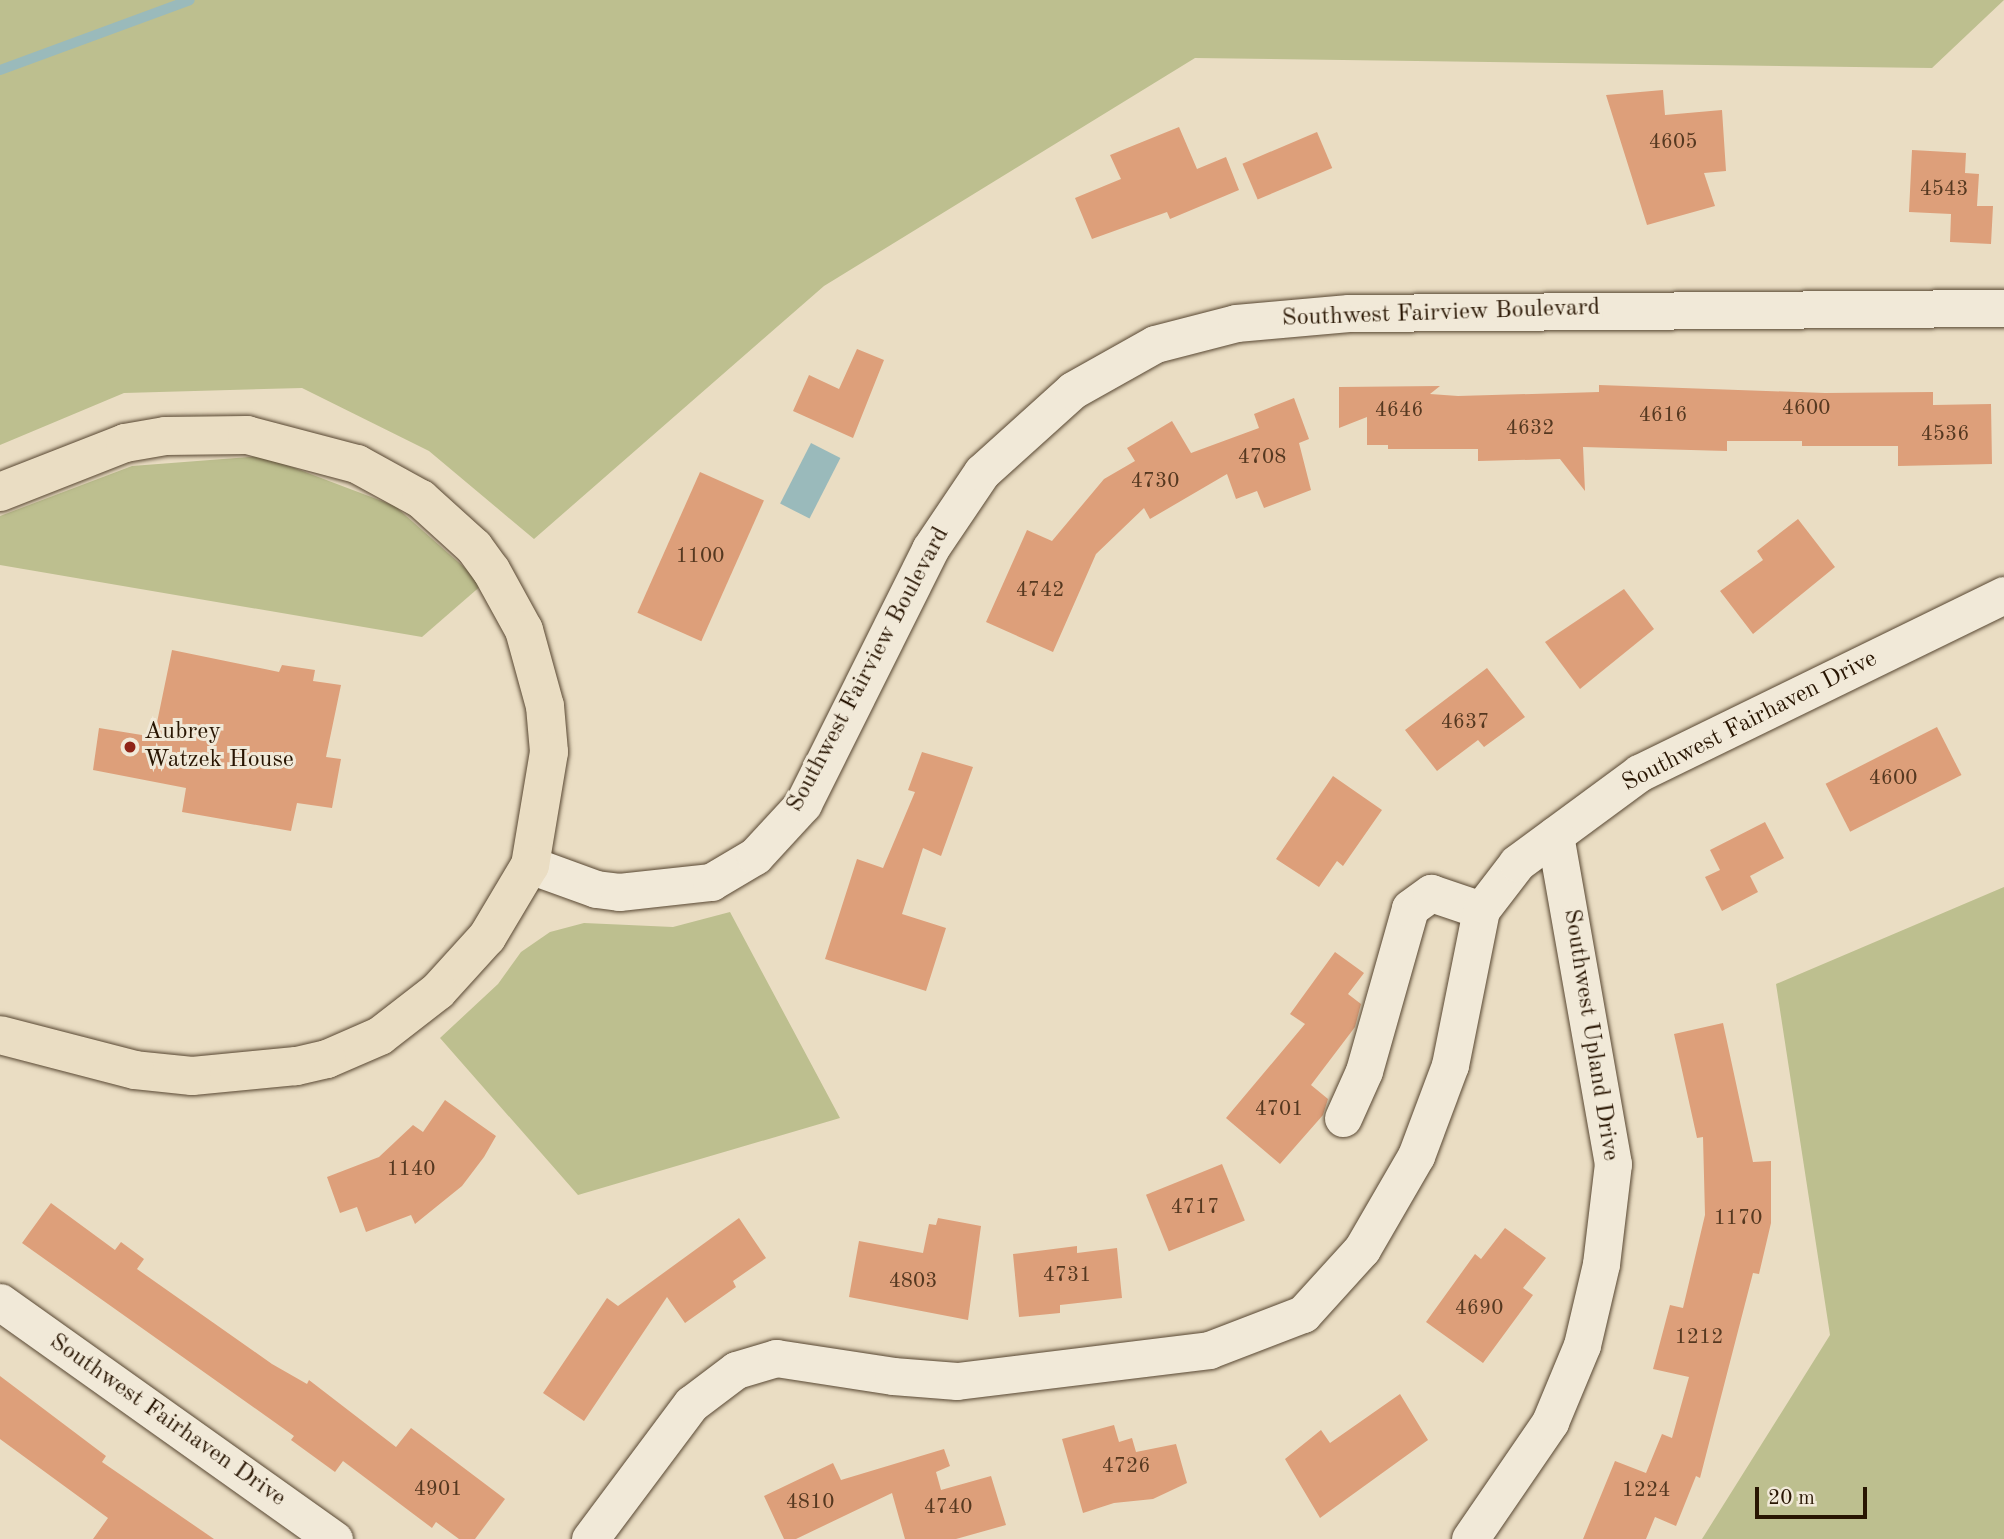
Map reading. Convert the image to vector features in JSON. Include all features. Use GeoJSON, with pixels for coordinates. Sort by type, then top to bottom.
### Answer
{"type":"FeatureCollection","features":[{"type":"Feature","properties":{"kind":"main road"},"geometry":{"type":"LineString","coordinates":[[0,492],[125,443],[214,433],[285,442],[357,464],[421,499],[474,547],[491,570],[524,630],[535,665],[549,752],[530,865],[487,937],[438,991],[396,1026],[327,1059],[260,1073],[173,1075],[88,1060],[0,1035]]}},
{"type":"Feature","properties":{"kind":"street","name":"Southwest Fairview Boulevard"},"geometry":{"type":"LineString","coordinates":[[530,865],[596,889],[619,892],[711,882],[755,856],[803,804],[930,549],[982,472],[1073,390],[1155,344],[1236,323],[1349,313],[2004,308]]}},
{"type":"Feature","properties":{"kind":"street","name":"Southwest Fairhaven Drive"},"geometry":{"type":"LineString","coordinates":[[590,1539],[691,1404],[736,1370],[776,1358],[893,1376],[957,1381],[1209,1350],[1303,1314],[1362,1250],[1416,1156],[1450,1065],[1481,910],[1517,863],[1639,773],[2004,595]]}},
{"type":"Feature","properties":{"kind":"street","name":"Southwest Upland Drive"},"geometry":{"type":"LineString","coordinates":[[1470,1539],[1550,1422],[1582,1345],[1601,1264],[1613,1164],[1555,835]]}},
{"type":"Feature","properties":{"kind":"street"},"geometry":{"type":"LineString","coordinates":[[1343,1118],[1364,1071],[1410,908],[1431,893],[1481,910]]}},
{"type":"Feature","properties":{"kind":"street","name":"Southwest Fairhaven Drive"},"geometry":{"type":"LineString","coordinates":[[0,1302],[334,1539]]}},
{"type":"Feature","properties":{"kind":"green space"},"geometry":{"type":"Polygon","coordinates":[[[0,0],[2004,0],[1932,68],[1195,58],[824,286],[534,539],[429,451],[302,388],[124,393],[0,445],[0,0]]]}},
{"type":"Feature","properties":{"kind":"green space"},"geometry":{"type":"Polygon","coordinates":[[[263,456],[395,506],[483,584],[422,637],[0,565],[0,516],[132,466],[263,456]]]}},
{"type":"Feature","properties":{"kind":"green space"},"geometry":{"type":"Polygon","coordinates":[[[2004,887],[2004,1539],[1702,1539],[1830,1335],[1776,984],[2004,887]]]}},
{"type":"Feature","properties":{"kind":"green space"},"geometry":{"type":"Polygon","coordinates":[[[730,912],[840,1118],[578,1195],[440,1038],[498,984],[521,952],[550,932],[584,923],[673,927],[730,912]]]}},
{"type":"Feature","properties":{"kind":"water"},"geometry":{"type":"Polygon","coordinates":[[[811,443],[840,458],[810,519],[780,504],[811,443]]]}},
{"type":"Feature","properties":{"kind":"building"},"geometry":{"type":"Polygon","coordinates":[[[1663,90],[1665,115],[1722,110],[1726,171],[1704,173],[1715,206],[1647,225],[1606,95],[1663,90]]]}},
{"type":"Feature","properties":{"kind":"building"},"geometry":{"type":"Polygon","coordinates":[[[1179,127],[1197,169],[1226,157],[1239,190],[1170,219],[1167,212],[1092,239],[1075,198],[1121,179],[1110,155],[1179,127]]]}},
{"type":"Feature","properties":{"kind":"building"},"geometry":{"type":"Polygon","coordinates":[[[1317,132],[1332,168],[1258,200],[1242,164],[1317,132]]]}},
{"type":"Feature","properties":{"kind":"building"},"geometry":{"type":"Polygon","coordinates":[[[1912,150],[1966,153],[1965,173],[1979,174],[1977,206],[1993,206],[1991,244],[1950,242],[1951,214],[1909,212],[1912,150]]]}},
{"type":"Feature","properties":{"kind":"building"},"geometry":{"type":"Polygon","coordinates":[[[857,349],[884,360],[853,438],[793,411],[809,375],[839,389],[857,349]]]}},
{"type":"Feature","properties":{"kind":"building"},"geometry":{"type":"Polygon","coordinates":[[[1599,385],[1825,393],[1933,392],[1933,405],[1991,404],[1992,464],[1898,466],[1898,446],[1802,446],[1802,441],[1727,441],[1727,451],[1583,447],[1585,491],[1560,459],[1478,461],[1478,449],[1388,449],[1388,445],[1367,445],[1367,417],[1339,428],[1339,387],[1440,386],[1430,394],[1458,396],[1599,392],[1599,385]]]}},
{"type":"Feature","properties":{"kind":"building"},"geometry":{"type":"Polygon","coordinates":[[[1294,398],[1309,439],[1299,443],[1311,490],[1264,508],[1257,491],[1236,499],[1227,474],[1150,519],[1144,508],[1096,554],[1053,652],[986,622],[1027,530],[1052,541],[1104,479],[1135,461],[1127,448],[1172,421],[1191,453],[1259,428],[1254,414],[1294,398]]]}},
{"type":"Feature","properties":{"kind":"building"},"geometry":{"type":"Polygon","coordinates":[[[700,472],[764,500],[701,641],[637,613],[700,472]]]}},
{"type":"Feature","properties":{"kind":"building"},"geometry":{"type":"Polygon","coordinates":[[[1798,519],[1835,567],[1753,634],[1720,591],[1763,560],[1757,551],[1798,519]]]}},
{"type":"Feature","properties":{"kind":"building"},"geometry":{"type":"Polygon","coordinates":[[[1624,589],[1654,629],[1580,689],[1545,642],[1624,589]]]}},
{"type":"Feature","properties":{"kind":"building","name":"Aubrey Watzek House"},"geometry":{"type":"Polygon","coordinates":[[[172,650],[279,672],[282,665],[315,670],[313,681],[341,685],[326,757],[341,759],[332,808],[297,803],[291,831],[182,812],[186,788],[93,770],[99,728],[154,737],[172,650]]]}},
{"type":"Feature","properties":{"kind":"building"},"geometry":{"type":"Polygon","coordinates":[[[1487,668],[1525,717],[1484,747],[1478,740],[1437,771],[1405,730],[1487,668]]]}},
{"type":"Feature","properties":{"kind":"building"},"geometry":{"type":"Polygon","coordinates":[[[1937,727],[1962,775],[1850,832],[1826,784],[1937,727]]]}},
{"type":"Feature","properties":{"kind":"building"},"geometry":{"type":"Polygon","coordinates":[[[922,752],[973,767],[941,856],[923,848],[902,914],[946,928],[926,991],[825,959],[857,859],[883,868],[915,792],[908,790],[922,752]]]}},
{"type":"Feature","properties":{"kind":"building"},"geometry":{"type":"Polygon","coordinates":[[[1333,776],[1382,810],[1343,866],[1337,861],[1319,887],[1276,859],[1333,776]]]}},
{"type":"Feature","properties":{"kind":"building"},"geometry":{"type":"Polygon","coordinates":[[[1765,822],[1784,858],[1750,876],[1758,892],[1722,911],[1705,877],[1720,870],[1710,850],[1765,822]]]}},
{"type":"Feature","properties":{"kind":"building"},"geometry":{"type":"Polygon","coordinates":[[[1335,952],[1364,973],[1348,994],[1361,1004],[1355,1027],[1311,1085],[1328,1099],[1323,1115],[1280,1164],[1226,1118],[1305,1024],[1290,1014],[1335,952]]]}},
{"type":"Feature","properties":{"kind":"building"},"geometry":{"type":"Polygon","coordinates":[[[1723,1023],[1753,1162],[1771,1161],[1771,1223],[1759,1274],[1753,1273],[1700,1478],[1696,1476],[1676,1526],[1655,1517],[1646,1539],[1583,1539],[1615,1461],[1646,1473],[1662,1434],[1672,1438],[1689,1377],[1653,1369],[1670,1305],[1683,1308],[1705,1215],[1703,1137],[1697,1138],[1674,1034],[1723,1023]]]}},
{"type":"Feature","properties":{"kind":"building"},"geometry":{"type":"Polygon","coordinates":[[[445,1100],[496,1136],[462,1186],[415,1224],[411,1215],[366,1232],[357,1207],[340,1213],[327,1177],[379,1157],[413,1125],[423,1132],[445,1100]]]}},
{"type":"Feature","properties":{"kind":"building"},"geometry":{"type":"Polygon","coordinates":[[[1222,1164],[1245,1221],[1169,1251],[1146,1195],[1222,1164]]]}},
{"type":"Feature","properties":{"kind":"building"},"geometry":{"type":"Polygon","coordinates":[[[51,1203],[115,1250],[121,1242],[144,1259],[137,1269],[272,1364],[307,1384],[309,1380],[396,1447],[411,1428],[505,1499],[475,1539],[459,1539],[436,1522],[432,1528],[343,1461],[335,1472],[291,1440],[294,1436],[22,1243],[51,1203]]]}},
{"type":"Feature","properties":{"kind":"building"},"geometry":{"type":"Polygon","coordinates":[[[739,1218],[766,1258],[733,1281],[736,1287],[685,1323],[667,1297],[584,1421],[543,1393],[607,1298],[618,1306],[739,1218]]]}},
{"type":"Feature","properties":{"kind":"building"},"geometry":{"type":"Polygon","coordinates":[[[938,1218],[981,1226],[968,1320],[849,1297],[859,1241],[923,1253],[929,1224],[936,1225],[938,1218]]]}},
{"type":"Feature","properties":{"kind":"building"},"geometry":{"type":"Polygon","coordinates":[[[1505,1228],[1546,1258],[1523,1288],[1533,1295],[1483,1363],[1426,1322],[1475,1254],[1481,1259],[1505,1228]]]}},
{"type":"Feature","properties":{"kind":"building"},"geometry":{"type":"Polygon","coordinates":[[[1077,1246],[1077,1253],[1117,1248],[1122,1298],[1060,1305],[1060,1313],[1019,1317],[1013,1254],[1077,1246]]]}},
{"type":"Feature","properties":{"kind":"building"},"geometry":{"type":"Polygon","coordinates":[[[0,1376],[106,1456],[102,1462],[214,1539],[93,1539],[108,1518],[0,1439],[0,1376]]]}},
{"type":"Feature","properties":{"kind":"building"},"geometry":{"type":"Polygon","coordinates":[[[1400,1394],[1428,1440],[1320,1518],[1285,1459],[1321,1430],[1330,1443],[1400,1394]]]}},
{"type":"Feature","properties":{"kind":"building"},"geometry":{"type":"Polygon","coordinates":[[[1114,1425],[1119,1442],[1132,1438],[1136,1452],[1176,1444],[1187,1483],[1153,1499],[1114,1503],[1083,1513],[1062,1439],[1114,1425]]]}},
{"type":"Feature","properties":{"kind":"building"},"geometry":{"type":"Polygon","coordinates":[[[944,1449],[950,1466],[936,1472],[941,1490],[991,1476],[1006,1525],[956,1539],[905,1539],[892,1493],[796,1539],[784,1539],[764,1496],[833,1463],[841,1480],[944,1449]]]}},
{"type":"Feature","properties":{"kind":"waterway"},"geometry":{"type":"LineString","coordinates":[[0,70],[190,0]]}},
{"type":"Feature","properties":{"kind":"place","name":"Aubrey Watzek House"},"geometry":{"type":"Point","coordinates":[130,747]}}]}
